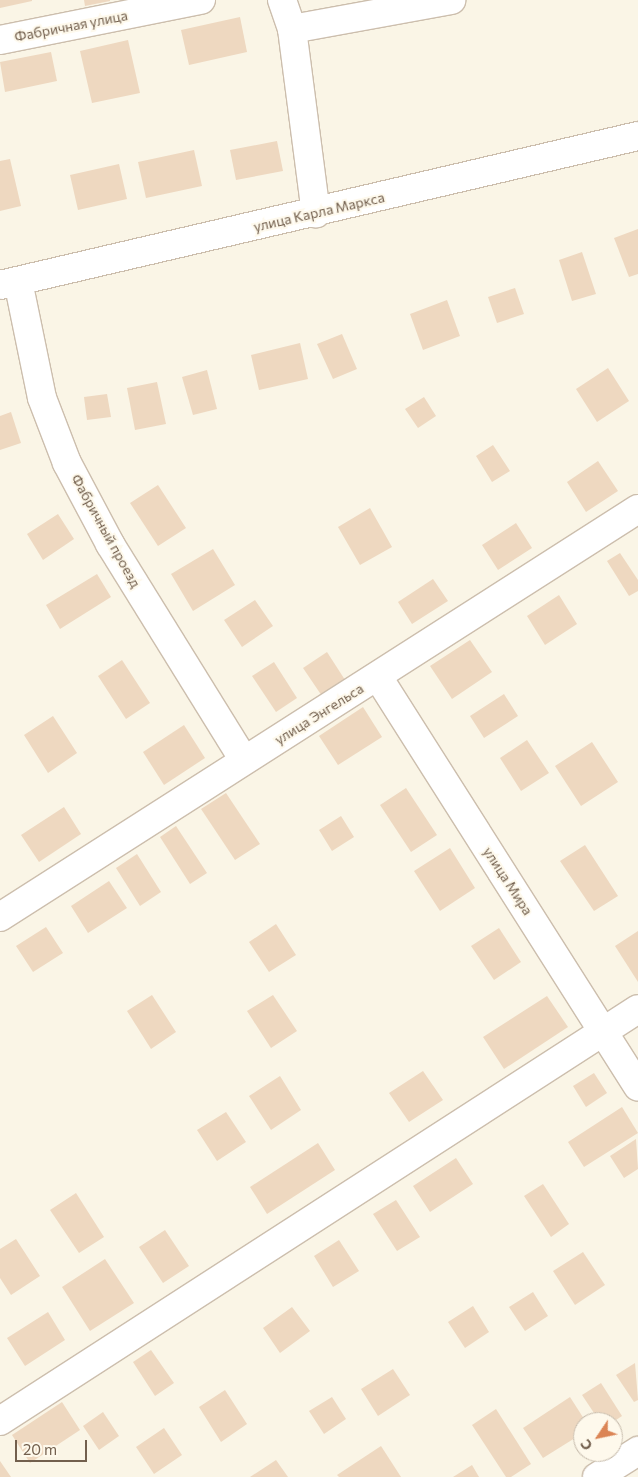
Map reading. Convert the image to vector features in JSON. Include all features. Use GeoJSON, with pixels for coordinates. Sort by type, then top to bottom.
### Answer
{"type":"FeatureCollection","features":[{"type":"Feature","properties":{"kind":"street","name":"Фабричная улица"},"geometry":{"type":"LineString","coordinates":[[0,40],[201,0]]}},
{"type":"Feature","properties":{"kind":"street"},"geometry":{"type":"LineString","coordinates":[[282,0],[292,29],[316,213]]}},
{"type":"Feature","properties":{"kind":"street"},"geometry":{"type":"LineString","coordinates":[[292,29],[451,0]]}},
{"type":"Feature","properties":{"kind":"street","name":"улица Карла Маркса"},"geometry":{"type":"LineString","coordinates":[[9,283],[316,213],[638,136]]}},
{"type":"Feature","properties":{"kind":"street","name":"Фабричный проезд"},"geometry":{"type":"LineString","coordinates":[[9,283],[42,398],[67,463],[110,544],[244,760]]}},
{"type":"Feature","properties":{"kind":"street","name":"улица Энгельса"},"geometry":{"type":"LineString","coordinates":[[0,917],[638,509]]}},
{"type":"Feature","properties":{"kind":"street","name":"улица Мира"},"geometry":{"type":"LineString","coordinates":[[378,677],[638,1086]]}},
{"type":"Feature","properties":{"kind":"street"},"geometry":{"type":"LineString","coordinates":[[0,1421],[638,1009]]}},
{"type":"Feature","properties":{"kind":"street"},"geometry":{"type":"LineString","coordinates":[[597,1477],[638,1451]]}},
{"type":"Feature","properties":{"kind":"building"},"geometry":{"type":"Polygon","coordinates":[[[0,0],[32,0],[32,1],[0,8],[0,0]]]}},
{"type":"Feature","properties":{"kind":"building"},"geometry":{"type":"Polygon","coordinates":[[[84,0],[110,0],[110,1],[85,6],[84,0]]]}},
{"type":"Feature","properties":{"kind":"building"},"geometry":{"type":"Polygon","coordinates":[[[240,17],[247,52],[189,65],[181,30],[240,17]]]}},
{"type":"Feature","properties":{"kind":"building"},"geometry":{"type":"Polygon","coordinates":[[[128,40],[140,93],[92,103],[80,51],[128,40]]]}},
{"type":"Feature","properties":{"kind":"building"},"geometry":{"type":"Polygon","coordinates":[[[51,52],[57,81],[5,92],[0,62],[51,52]]]}},
{"type":"Feature","properties":{"kind":"building"},"geometry":{"type":"Polygon","coordinates":[[[277,141],[283,171],[236,180],[230,150],[277,141]]]}},
{"type":"Feature","properties":{"kind":"building"},"geometry":{"type":"Polygon","coordinates":[[[194,150],[202,186],[146,198],[138,162],[194,150]]]}},
{"type":"Feature","properties":{"kind":"building"},"geometry":{"type":"Polygon","coordinates":[[[10,159],[21,206],[0,211],[0,161],[10,159]]]}},
{"type":"Feature","properties":{"kind":"building"},"geometry":{"type":"Polygon","coordinates":[[[119,164],[127,199],[78,210],[70,175],[119,164]]]}},
{"type":"Feature","properties":{"kind":"building"},"geometry":{"type":"Polygon","coordinates":[[[638,229],[638,274],[629,277],[614,238],[638,229]]]}},
{"type":"Feature","properties":{"kind":"building"},"geometry":{"type":"Polygon","coordinates":[[[582,252],[596,294],[572,301],[559,260],[582,252]]]}},
{"type":"Feature","properties":{"kind":"building"},"geometry":{"type":"Polygon","coordinates":[[[515,288],[524,314],[497,323],[488,297],[515,288]]]}},
{"type":"Feature","properties":{"kind":"building"},"geometry":{"type":"Polygon","coordinates":[[[447,300],[460,336],[423,350],[410,314],[447,300]]]}},
{"type":"Feature","properties":{"kind":"building"},"geometry":{"type":"Polygon","coordinates":[[[342,334],[357,369],[333,379],[317,344],[342,334]]]}},
{"type":"Feature","properties":{"kind":"building"},"geometry":{"type":"Polygon","coordinates":[[[300,343],[308,379],[259,390],[251,355],[300,343]]]}},
{"type":"Feature","properties":{"kind":"building"},"geometry":{"type":"Polygon","coordinates":[[[608,368],[629,401],[597,422],[576,389],[608,368]]]}},
{"type":"Feature","properties":{"kind":"building"},"geometry":{"type":"Polygon","coordinates":[[[207,370],[217,409],[193,415],[182,377],[207,370]]]}},
{"type":"Feature","properties":{"kind":"building"},"geometry":{"type":"Polygon","coordinates":[[[157,382],[166,424],[135,430],[127,388],[157,382]]]}},
{"type":"Feature","properties":{"kind":"building"},"geometry":{"type":"Polygon","coordinates":[[[107,394],[111,417],[87,420],[84,397],[107,394]]]}},
{"type":"Feature","properties":{"kind":"building"},"geometry":{"type":"Polygon","coordinates":[[[424,397],[436,416],[418,428],[405,409],[424,397]]]}},
{"type":"Feature","properties":{"kind":"building"},"geometry":{"type":"Polygon","coordinates":[[[11,412],[21,443],[0,450],[0,416],[11,412]]]}},
{"type":"Feature","properties":{"kind":"building"},"geometry":{"type":"Polygon","coordinates":[[[493,445],[510,471],[492,482],[476,456],[493,445]]]}},
{"type":"Feature","properties":{"kind":"building"},"geometry":{"type":"Polygon","coordinates":[[[598,461],[618,491],[586,512],[567,482],[598,461]]]}},
{"type":"Feature","properties":{"kind":"building"},"geometry":{"type":"Polygon","coordinates":[[[158,485],[186,528],[158,546],[130,503],[158,485]]]}},
{"type":"Feature","properties":{"kind":"building"},"geometry":{"type":"Polygon","coordinates":[[[370,508],[392,547],[360,565],[338,527],[370,508]]]}},
{"type":"Feature","properties":{"kind":"building"},"geometry":{"type":"Polygon","coordinates":[[[58,514],[74,539],[43,560],[27,534],[58,514]]]}},
{"type":"Feature","properties":{"kind":"building"},"geometry":{"type":"Polygon","coordinates":[[[516,523],[532,548],[498,570],[482,545],[516,523]]]}},
{"type":"Feature","properties":{"kind":"building"},"geometry":{"type":"Polygon","coordinates":[[[213,549],[235,585],[193,611],[171,574],[213,549]]]}},
{"type":"Feature","properties":{"kind":"building"},"geometry":{"type":"Polygon","coordinates":[[[620,553],[638,580],[638,591],[629,596],[607,561],[620,553]]]}},
{"type":"Feature","properties":{"kind":"building"},"geometry":{"type":"Polygon","coordinates":[[[97,574],[111,597],[60,629],[46,605],[97,574]]]}},
{"type":"Feature","properties":{"kind":"building"},"geometry":{"type":"Polygon","coordinates":[[[433,579],[448,601],[412,624],[398,602],[433,579]]]}},
{"type":"Feature","properties":{"kind":"building"},"geometry":{"type":"Polygon","coordinates":[[[559,595],[577,624],[545,645],[527,616],[559,595]]]}},
{"type":"Feature","properties":{"kind":"building"},"geometry":{"type":"Polygon","coordinates":[[[255,600],[273,626],[242,647],[224,620],[255,600]]]}},
{"type":"Feature","properties":{"kind":"building"},"geometry":{"type":"Polygon","coordinates":[[[470,640],[492,672],[452,699],[430,666],[470,640]]]}},
{"type":"Feature","properties":{"kind":"building"},"geometry":{"type":"Polygon","coordinates":[[[327,652],[347,683],[324,699],[303,668],[327,652]]]}},
{"type":"Feature","properties":{"kind":"building"},"geometry":{"type":"Polygon","coordinates":[[[122,660],[150,703],[126,719],[98,676],[122,660]]]}},
{"type":"Feature","properties":{"kind":"building"},"geometry":{"type":"Polygon","coordinates":[[[274,662],[297,698],[276,712],[252,676],[274,662]]]}},
{"type":"Feature","properties":{"kind":"building"},"geometry":{"type":"Polygon","coordinates":[[[504,694],[518,716],[484,738],[470,716],[504,694]]]}},
{"type":"Feature","properties":{"kind":"building"},"geometry":{"type":"Polygon","coordinates":[[[363,707],[382,737],[338,765],[319,736],[363,707]]]}},
{"type":"Feature","properties":{"kind":"building"},"geometry":{"type":"Polygon","coordinates":[[[53,716],[77,753],[48,773],[24,735],[53,716]]]}},
{"type":"Feature","properties":{"kind":"building"},"geometry":{"type":"Polygon","coordinates":[[[184,725],[205,758],[164,785],[143,752],[184,725]]]}},
{"type":"Feature","properties":{"kind":"building"},"geometry":{"type":"Polygon","coordinates":[[[527,740],[549,773],[521,791],[500,758],[527,740]]]}},
{"type":"Feature","properties":{"kind":"building"},"geometry":{"type":"Polygon","coordinates":[[[592,742],[618,782],[581,806],[555,766],[592,742]]]}},
{"type":"Feature","properties":{"kind":"building"},"geometry":{"type":"Polygon","coordinates":[[[406,788],[437,835],[411,852],[380,805],[406,788]]]}},
{"type":"Feature","properties":{"kind":"building"},"geometry":{"type":"Polygon","coordinates":[[[226,793],[260,844],[235,860],[201,809],[226,793]]]}},
{"type":"Feature","properties":{"kind":"building"},"geometry":{"type":"Polygon","coordinates":[[[64,807],[81,834],[39,862],[21,835],[64,807]]]}},
{"type":"Feature","properties":{"kind":"building"},"geometry":{"type":"Polygon","coordinates":[[[341,816],[354,837],[332,851],[319,830],[341,816]]]}},
{"type":"Feature","properties":{"kind":"building"},"geometry":{"type":"Polygon","coordinates":[[[176,826],[207,873],[190,884],[160,837],[176,826]]]}},
{"type":"Feature","properties":{"kind":"building"},"geometry":{"type":"Polygon","coordinates":[[[585,845],[618,896],[594,911],[560,861],[585,845]]]}},
{"type":"Feature","properties":{"kind":"building"},"geometry":{"type":"Polygon","coordinates":[[[450,848],[475,888],[440,911],[414,871],[450,848]]]}},
{"type":"Feature","properties":{"kind":"building"},"geometry":{"type":"Polygon","coordinates":[[[137,854],[161,892],[140,906],[116,868],[137,854]]]}},
{"type":"Feature","properties":{"kind":"building"},"geometry":{"type":"Polygon","coordinates":[[[109,881],[127,908],[88,933],[71,906],[109,881]]]}},
{"type":"Feature","properties":{"kind":"building"},"geometry":{"type":"Polygon","coordinates":[[[276,924],[296,955],[269,972],[249,942],[276,924]]]}},
{"type":"Feature","properties":{"kind":"building"},"geometry":{"type":"Polygon","coordinates":[[[46,927],[63,953],[33,972],[16,946],[46,927]]]}},
{"type":"Feature","properties":{"kind":"building"},"geometry":{"type":"Polygon","coordinates":[[[499,928],[521,962],[494,980],[471,946],[499,928]]]}},
{"type":"Feature","properties":{"kind":"building"},"geometry":{"type":"Polygon","coordinates":[[[638,931],[638,982],[615,946],[638,931]]]}},
{"type":"Feature","properties":{"kind":"building"},"geometry":{"type":"Polygon","coordinates":[[[152,995],[176,1032],[151,1049],[127,1011],[152,995]]]}},
{"type":"Feature","properties":{"kind":"building"},"geometry":{"type":"Polygon","coordinates":[[[273,995],[297,1031],[271,1048],[247,1011],[273,995]]]}},
{"type":"Feature","properties":{"kind":"building"},"geometry":{"type":"Polygon","coordinates":[[[547,996],[568,1027],[504,1069],[483,1037],[547,996]]]}},
{"type":"Feature","properties":{"kind":"building"},"geometry":{"type":"Polygon","coordinates":[[[423,1071],[443,1100],[409,1122],[389,1093],[423,1071]]]}},
{"type":"Feature","properties":{"kind":"building"},"geometry":{"type":"Polygon","coordinates":[[[594,1073],[607,1093],[586,1107],[573,1086],[594,1073]]]}},
{"type":"Feature","properties":{"kind":"building"},"geometry":{"type":"Polygon","coordinates":[[[280,1076],[301,1110],[271,1130],[249,1096],[280,1076]]]}},
{"type":"Feature","properties":{"kind":"building"},"geometry":{"type":"Polygon","coordinates":[[[622,1107],[638,1133],[584,1167],[568,1142],[622,1107]]]}},
{"type":"Feature","properties":{"kind":"building"},"geometry":{"type":"Polygon","coordinates":[[[226,1112],[246,1142],[217,1161],[197,1130],[226,1112]]]}},
{"type":"Feature","properties":{"kind":"building"},"geometry":{"type":"Polygon","coordinates":[[[636,1139],[638,1169],[624,1178],[610,1156],[636,1139]]]}},
{"type":"Feature","properties":{"kind":"building"},"geometry":{"type":"Polygon","coordinates":[[[318,1143],[335,1170],[267,1214],[250,1187],[318,1143]]]}},
{"type":"Feature","properties":{"kind":"building"},"geometry":{"type":"Polygon","coordinates":[[[456,1158],[473,1184],[430,1212],[413,1186],[456,1158]]]}},
{"type":"Feature","properties":{"kind":"building"},"geometry":{"type":"Polygon","coordinates":[[[543,1184],[569,1224],[551,1237],[524,1196],[543,1184]]]}},
{"type":"Feature","properties":{"kind":"building"},"geometry":{"type":"Polygon","coordinates":[[[76,1193],[104,1237],[79,1253],[50,1210],[76,1193]]]}},
{"type":"Feature","properties":{"kind":"building"},"geometry":{"type":"Polygon","coordinates":[[[396,1200],[420,1237],[397,1251],[373,1214],[396,1200]]]}},
{"type":"Feature","properties":{"kind":"building"},"geometry":{"type":"Polygon","coordinates":[[[165,1230],[189,1266],[163,1283],[139,1247],[165,1230]]]}},
{"type":"Feature","properties":{"kind":"building"},"geometry":{"type":"Polygon","coordinates":[[[16,1239],[40,1276],[11,1295],[0,1278],[0,1249],[16,1239]]]}},
{"type":"Feature","properties":{"kind":"building"},"geometry":{"type":"Polygon","coordinates":[[[339,1240],[359,1271],[333,1287],[314,1256],[339,1240]]]}},
{"type":"Feature","properties":{"kind":"building"},"geometry":{"type":"Polygon","coordinates":[[[583,1252],[605,1285],[575,1305],[553,1271],[583,1252]]]}},
{"type":"Feature","properties":{"kind":"building"},"geometry":{"type":"Polygon","coordinates":[[[105,1259],[134,1303],[90,1331],[62,1287],[105,1259]]]}},
{"type":"Feature","properties":{"kind":"building"},"geometry":{"type":"Polygon","coordinates":[[[533,1292],[548,1316],[525,1331],[509,1307],[533,1292]]]}},
{"type":"Feature","properties":{"kind":"building"},"geometry":{"type":"Polygon","coordinates":[[[473,1306],[489,1332],[465,1348],[448,1322],[473,1306]]]}},
{"type":"Feature","properties":{"kind":"building"},"geometry":{"type":"Polygon","coordinates":[[[292,1307],[310,1331],[280,1353],[263,1328],[292,1307]]]}},
{"type":"Feature","properties":{"kind":"building"},"geometry":{"type":"Polygon","coordinates":[[[48,1312],[65,1340],[25,1366],[7,1338],[48,1312]]]}},
{"type":"Feature","properties":{"kind":"building"},"geometry":{"type":"Polygon","coordinates":[[[151,1350],[174,1383],[155,1396],[133,1362],[151,1350]]]}},
{"type":"Feature","properties":{"kind":"building"},"geometry":{"type":"Polygon","coordinates":[[[635,1363],[638,1400],[634,1402],[616,1375],[635,1363]]]}},
{"type":"Feature","properties":{"kind":"building"},"geometry":{"type":"Polygon","coordinates":[[[393,1369],[410,1395],[378,1416],[361,1389],[393,1369]]]}},
{"type":"Feature","properties":{"kind":"building"},"geometry":{"type":"Polygon","coordinates":[[[601,1383],[619,1412],[593,1412],[582,1395],[601,1383]]]}},
{"type":"Feature","properties":{"kind":"building"},"geometry":{"type":"Polygon","coordinates":[[[225,1390],[247,1424],[221,1442],[199,1407],[225,1390]]]}},
{"type":"Feature","properties":{"kind":"building"},"geometry":{"type":"Polygon","coordinates":[[[332,1397],[346,1419],[324,1434],[309,1411],[332,1397]]]}},
{"type":"Feature","properties":{"kind":"building"},"geometry":{"type":"Polygon","coordinates":[[[570,1397],[580,1412],[573,1412],[573,1439],[543,1458],[523,1428],[570,1397]]]}},
{"type":"Feature","properties":{"kind":"building"},"geometry":{"type":"Polygon","coordinates":[[[62,1402],[80,1430],[30,1463],[12,1435],[62,1402]]]}},
{"type":"Feature","properties":{"kind":"building"},"geometry":{"type":"Polygon","coordinates":[[[496,1409],[531,1464],[511,1477],[506,1477],[472,1425],[496,1409]]]}},
{"type":"Feature","properties":{"kind":"building"},"geometry":{"type":"Polygon","coordinates":[[[103,1412],[119,1436],[99,1450],[83,1426],[103,1412]]]}},
{"type":"Feature","properties":{"kind":"building"},"geometry":{"type":"Polygon","coordinates":[[[164,1428],[182,1455],[154,1474],[136,1447],[164,1428]]]}},
{"type":"Feature","properties":{"kind":"building"},"geometry":{"type":"Polygon","coordinates":[[[381,1446],[401,1477],[339,1477],[337,1475],[381,1446]]]}},
{"type":"Feature","properties":{"kind":"building"},"geometry":{"type":"Polygon","coordinates":[[[276,1460],[288,1477],[250,1477],[276,1460]]]}},
{"type":"Feature","properties":{"kind":"building"},"geometry":{"type":"Polygon","coordinates":[[[0,1461],[11,1477],[0,1477],[0,1461]]]}},
{"type":"Feature","properties":{"kind":"building"},"geometry":{"type":"Polygon","coordinates":[[[472,1465],[479,1477],[453,1477],[472,1465]]]}}]}
